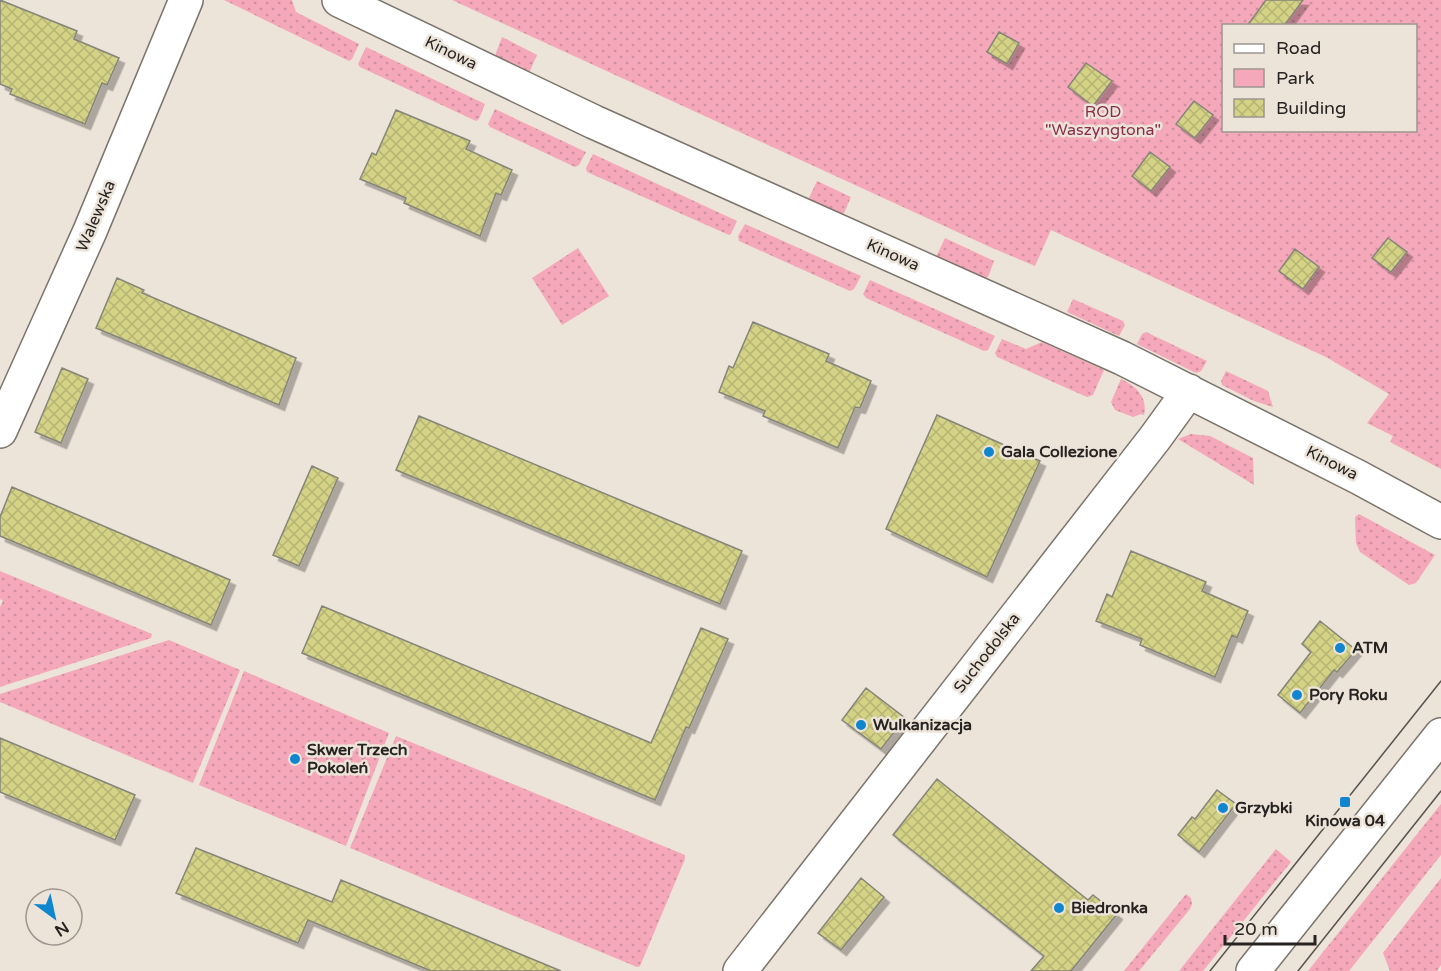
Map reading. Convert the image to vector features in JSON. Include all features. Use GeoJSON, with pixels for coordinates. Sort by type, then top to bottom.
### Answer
{"type":"FeatureCollection","features":[{"type":"Feature","properties":{"kind":"street","name":"Walewska"},"geometry":{"type":"LineString","coordinates":[[0,431],[90,231],[186,0]]}},
{"type":"Feature","properties":{"kind":"street","name":"Kinowa"},"geometry":{"type":"LineString","coordinates":[[339,0],[594,122],[1122,358],[1358,477],[1441,522]]}},
{"type":"Feature","properties":{"kind":"street","name":"Suchodolska"},"geometry":{"type":"LineString","coordinates":[[740,971],[1155,438],[1189,391]]}},
{"type":"Feature","properties":{"kind":"street"},"geometry":{"type":"LineString","coordinates":[[1253,971],[1441,735]]}},
{"type":"Feature","properties":{"kind":"green space"},"geometry":{"type":"Polygon","coordinates":[[[224,0],[292,0],[296,12],[359,44],[349,61],[224,0]]]}},
{"type":"Feature","properties":{"kind":"green space","name":"ROD \"Waszyngtona\""},"geometry":{"type":"Polygon","coordinates":[[[452,0],[1441,0],[1441,469],[1390,442],[1393,436],[1367,423],[1389,394],[1326,357],[1051,230],[1035,266],[452,0]]]}},
{"type":"Feature","properties":{"kind":"green space"},"geometry":{"type":"Polygon","coordinates":[[[502,37],[537,55],[529,73],[496,58],[502,37]]]}},
{"type":"Feature","properties":{"kind":"green space"},"geometry":{"type":"Polygon","coordinates":[[[366,47],[485,104],[479,119],[476,121],[360,67],[358,64],[366,47]]]}},
{"type":"Feature","properties":{"kind":"green space"},"geometry":{"type":"Polygon","coordinates":[[[495,109],[586,152],[579,165],[575,167],[490,127],[488,124],[495,109]]]}},
{"type":"Feature","properties":{"kind":"green space"},"geometry":{"type":"Polygon","coordinates":[[[593,154],[737,221],[731,234],[587,172],[586,168],[593,154]]]}},
{"type":"Feature","properties":{"kind":"green space"},"geometry":{"type":"Polygon","coordinates":[[[817,181],[851,197],[844,213],[841,215],[810,201],[809,198],[817,181]]]}},
{"type":"Feature","properties":{"kind":"green space"},"geometry":{"type":"Polygon","coordinates":[[[745,224],[861,276],[854,289],[850,291],[739,241],[738,236],[745,224]]]}},
{"type":"Feature","properties":{"kind":"green space"},"geometry":{"type":"Polygon","coordinates":[[[945,238],[994,261],[988,277],[985,278],[938,258],[937,255],[945,238]]]}},
{"type":"Feature","properties":{"kind":"green space"},"geometry":{"type":"Polygon","coordinates":[[[578,248],[609,296],[562,325],[532,278],[578,248]]]}},
{"type":"Feature","properties":{"kind":"green space"},"geometry":{"type":"Polygon","coordinates":[[[870,280],[995,336],[988,350],[984,351],[866,298],[863,294],[870,280]]]}},
{"type":"Feature","properties":{"kind":"green space"},"geometry":{"type":"Polygon","coordinates":[[[1073,299],[1123,321],[1125,325],[1119,336],[1067,312],[1073,299]]]}},
{"type":"Feature","properties":{"kind":"green space"},"geometry":{"type":"Polygon","coordinates":[[[1146,332],[1207,361],[1201,371],[1196,373],[1137,344],[1142,334],[1146,332]]]}},
{"type":"Feature","properties":{"kind":"green space"},"geometry":{"type":"Polygon","coordinates":[[[1002,339],[1026,349],[1042,342],[1104,370],[1093,395],[1087,397],[997,357],[995,353],[1002,339]]]}},
{"type":"Feature","properties":{"kind":"green space"},"geometry":{"type":"Polygon","coordinates":[[[1226,371],[1268,391],[1273,407],[1254,401],[1222,385],[1221,381],[1226,371]]]}},
{"type":"Feature","properties":{"kind":"green space"},"geometry":{"type":"Polygon","coordinates":[[[1121,379],[1140,393],[1144,403],[1144,415],[1133,417],[1115,410],[1111,402],[1121,379]]]}},
{"type":"Feature","properties":{"kind":"green space"},"geometry":{"type":"Polygon","coordinates":[[[1191,434],[1210,436],[1253,458],[1254,485],[1178,439],[1191,434]]]}},
{"type":"Feature","properties":{"kind":"green space"},"geometry":{"type":"Polygon","coordinates":[[[1359,514],[1435,555],[1416,583],[1409,585],[1360,552],[1356,543],[1355,517],[1359,514]]]}},
{"type":"Feature","properties":{"kind":"green space"},"geometry":{"type":"Polygon","coordinates":[[[0,571],[152,634],[151,638],[0,687],[0,607],[3,601],[0,599],[0,571]]]}},
{"type":"Feature","properties":{"kind":"green space"},"geometry":{"type":"Polygon","coordinates":[[[169,640],[240,670],[193,783],[0,702],[0,694],[169,640]]]}},
{"type":"Feature","properties":{"kind":"green space"},"geometry":{"type":"Polygon","coordinates":[[[244,671],[389,733],[346,846],[199,785],[244,671]]]}},
{"type":"Feature","properties":{"kind":"green space"},"geometry":{"type":"Polygon","coordinates":[[[396,736],[685,855],[640,966],[637,967],[350,848],[396,736]]]}},
{"type":"Feature","properties":{"kind":"green space"},"geometry":{"type":"Polygon","coordinates":[[[1441,804],[1441,855],[1349,971],[1308,971],[1441,804]]]}},
{"type":"Feature","properties":{"kind":"green space"},"geometry":{"type":"Polygon","coordinates":[[[1276,849],[1291,862],[1203,971],[1179,971],[1276,849]]]}},
{"type":"Feature","properties":{"kind":"green space"},"geometry":{"type":"Polygon","coordinates":[[[1441,878],[1441,965],[1437,971],[1390,971],[1383,953],[1441,878]]]}},
{"type":"Feature","properties":{"kind":"green space"},"geometry":{"type":"Polygon","coordinates":[[[1186,894],[1191,898],[1190,909],[1139,971],[1124,971],[1186,894]]]}},
{"type":"Feature","properties":{"kind":"building"},"geometry":{"type":"Polygon","coordinates":[[[0,0],[77,31],[74,39],[119,58],[107,85],[102,83],[85,124],[10,94],[12,89],[0,84],[0,0]]]}},
{"type":"Feature","properties":{"kind":"building"},"geometry":{"type":"Polygon","coordinates":[[[1266,0],[1303,0],[1285,24],[1248,24],[1266,0]]]}},
{"type":"Feature","properties":{"kind":"building"},"geometry":{"type":"Polygon","coordinates":[[[999,32],[1019,43],[1007,64],[987,52],[999,32]]]}},
{"type":"Feature","properties":{"kind":"building"},"geometry":{"type":"Polygon","coordinates":[[[1086,63],[1112,81],[1093,106],[1068,87],[1086,63]]]}},
{"type":"Feature","properties":{"kind":"building"},"geometry":{"type":"Polygon","coordinates":[[[1194,101],[1213,115],[1195,138],[1176,124],[1194,101]]]}},
{"type":"Feature","properties":{"kind":"building"},"geometry":{"type":"Polygon","coordinates":[[[396,110],[470,141],[466,149],[512,170],[501,195],[496,193],[480,236],[404,203],[406,198],[360,179],[372,153],[376,155],[396,110]]]}},
{"type":"Feature","properties":{"kind":"building"},"geometry":{"type":"Polygon","coordinates":[[[1150,152],[1170,167],[1151,191],[1132,176],[1150,152]]]}},
{"type":"Feature","properties":{"kind":"building"},"geometry":{"type":"Polygon","coordinates":[[[1388,238],[1407,252],[1391,272],[1372,258],[1388,238]]]}},
{"type":"Feature","properties":{"kind":"building"},"geometry":{"type":"Polygon","coordinates":[[[1295,249],[1319,267],[1303,289],[1279,271],[1295,249]]]}},
{"type":"Feature","properties":{"kind":"building"},"geometry":{"type":"Polygon","coordinates":[[[117,278],[144,290],[142,293],[296,358],[279,405],[96,328],[117,278]]]}},
{"type":"Feature","properties":{"kind":"building"},"geometry":{"type":"Polygon","coordinates":[[[753,322],[829,354],[826,361],[871,381],[860,408],[855,407],[838,448],[763,416],[765,411],[719,392],[729,366],[733,368],[753,322]]]}},
{"type":"Feature","properties":{"kind":"building"},"geometry":{"type":"Polygon","coordinates":[[[62,368],[88,379],[61,443],[35,432],[62,368]]]}},
{"type":"Feature","properties":{"kind":"building"},"geometry":{"type":"Polygon","coordinates":[[[937,415],[1040,461],[987,577],[886,529],[937,415]]]}},
{"type":"Feature","properties":{"kind":"building"},"geometry":{"type":"Polygon","coordinates":[[[419,416],[742,551],[720,604],[396,470],[419,416]]]}},
{"type":"Feature","properties":{"kind":"building"},"geometry":{"type":"Polygon","coordinates":[[[312,466],[338,478],[299,566],[273,555],[312,466]]]}},
{"type":"Feature","properties":{"kind":"building"},"geometry":{"type":"Polygon","coordinates":[[[12,487],[230,580],[211,625],[0,536],[0,517],[12,487]]]}},
{"type":"Feature","properties":{"kind":"building"},"geometry":{"type":"Polygon","coordinates":[[[1131,551],[1206,582],[1202,591],[1248,611],[1237,638],[1232,635],[1215,677],[1140,645],[1142,639],[1096,621],[1107,594],[1112,597],[1131,551]]]}},
{"type":"Feature","properties":{"kind":"building"},"geometry":{"type":"Polygon","coordinates":[[[322,606],[651,743],[701,628],[728,639],[689,728],[686,727],[655,800],[302,653],[322,606]]]}},
{"type":"Feature","properties":{"kind":"building"},"geometry":{"type":"Polygon","coordinates":[[[1320,621],[1356,650],[1337,672],[1334,670],[1300,713],[1278,695],[1311,652],[1302,644],[1320,621]]]}},
{"type":"Feature","properties":{"kind":"building"},"geometry":{"type":"Polygon","coordinates":[[[866,688],[905,718],[881,749],[842,720],[866,688]]]}},
{"type":"Feature","properties":{"kind":"building"},"geometry":{"type":"Polygon","coordinates":[[[0,738],[135,795],[115,840],[0,792],[0,738]]]}},
{"type":"Feature","properties":{"kind":"building"},"geometry":{"type":"Polygon","coordinates":[[[937,779],[1088,900],[1093,895],[1117,914],[1071,971],[1031,971],[1044,956],[893,835],[937,779]]]}},
{"type":"Feature","properties":{"kind":"building"},"geometry":{"type":"Polygon","coordinates":[[[1217,790],[1236,804],[1199,852],[1178,835],[1192,817],[1195,819],[1217,790]]]}},
{"type":"Feature","properties":{"kind":"building"},"geometry":{"type":"Polygon","coordinates":[[[196,848],[332,902],[341,880],[561,971],[431,971],[308,920],[298,943],[176,893],[196,848]]]}},
{"type":"Feature","properties":{"kind":"building"},"geometry":{"type":"Polygon","coordinates":[[[861,878],[884,897],[841,950],[818,933],[861,878]]]}},
{"type":"Feature","properties":{"kind":"tram line"},"geometry":{"type":"LineString","coordinates":[[1210,971],[1441,681]]}},
{"type":"Feature","properties":{"kind":"tram line"},"geometry":{"type":"LineString","coordinates":[[1298,971],[1441,791]]}},
{"type":"Feature","properties":{"kind":"place","name":"Gala Collezione"},"geometry":{"type":"Point","coordinates":[989,452]}},
{"type":"Feature","properties":{"kind":"place","name":"ATM"},"geometry":{"type":"Point","coordinates":[1340,648]}},
{"type":"Feature","properties":{"kind":"place","name":"Pory Roku"},"geometry":{"type":"Point","coordinates":[1297,695]}},
{"type":"Feature","properties":{"kind":"place","name":"Wulkanizacja"},"geometry":{"type":"Point","coordinates":[861,725]}},
{"type":"Feature","properties":{"kind":"place","name":"Skwer Trzech Pokoleń"},"geometry":{"type":"Point","coordinates":[295,759]}},
{"type":"Feature","properties":{"kind":"place","name":"Kinowa 04"},"geometry":{"type":"Point","coordinates":[1345,802]}},
{"type":"Feature","properties":{"kind":"place","name":"Grzybki"},"geometry":{"type":"Point","coordinates":[1223,808]}},
{"type":"Feature","properties":{"kind":"place","name":"Biedronka"},"geometry":{"type":"Point","coordinates":[1059,908]}}]}
